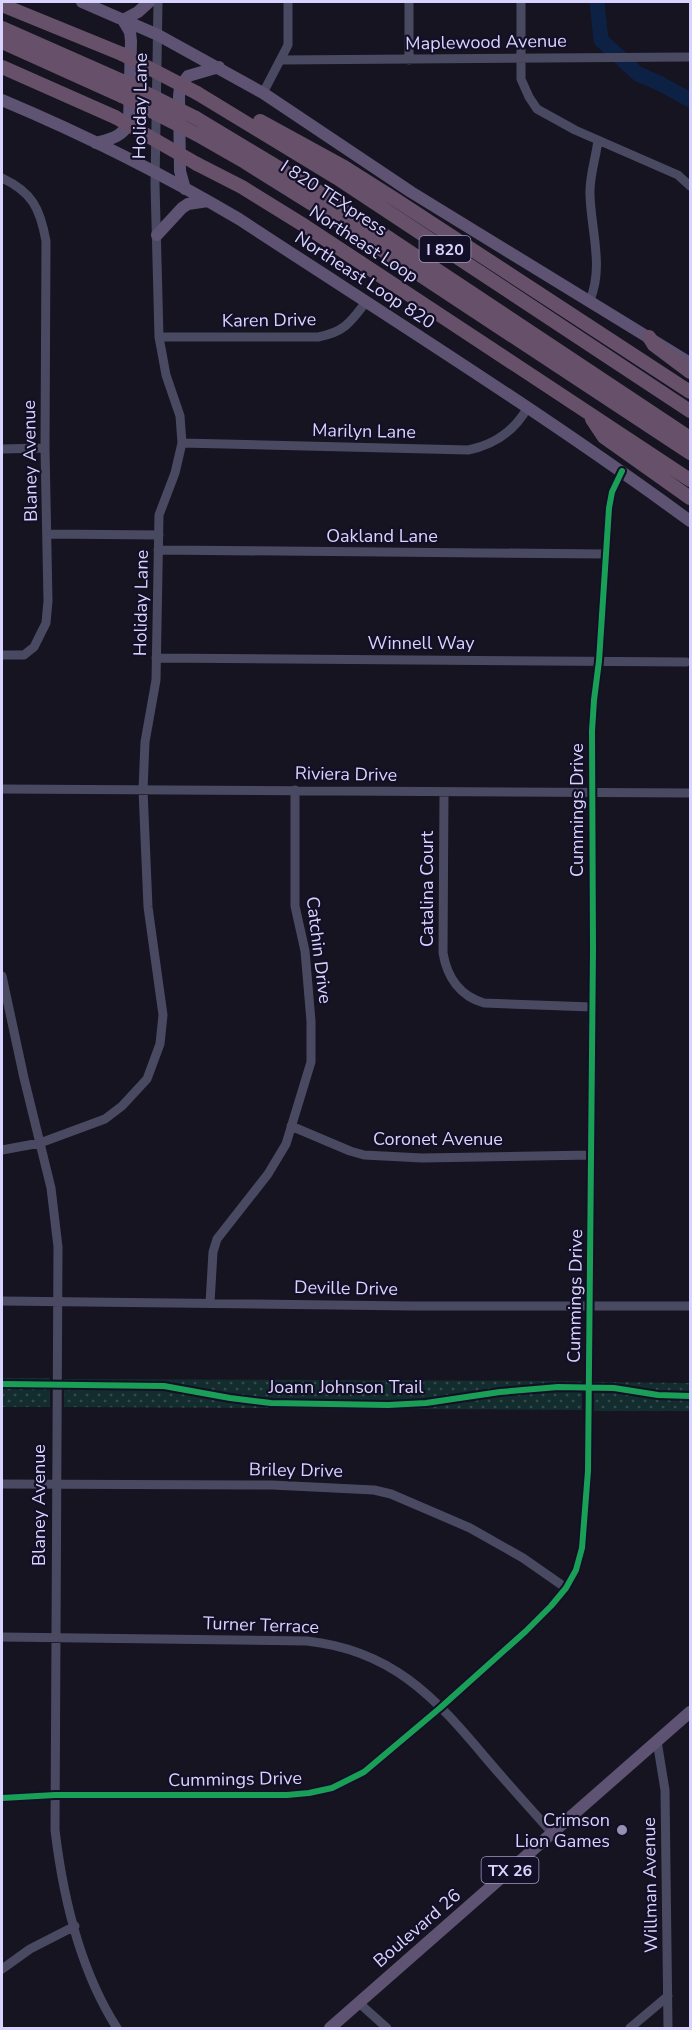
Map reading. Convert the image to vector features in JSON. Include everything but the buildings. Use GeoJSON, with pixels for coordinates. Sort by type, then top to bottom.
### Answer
{"type":"FeatureCollection","features":[{"type":"Feature","properties":{"kind":"highway","name":"I 820"},"geometry":{"type":"LineString","coordinates":[[2,5],[122,54],[197,93],[337,178],[690,411]]}},
{"type":"Feature","properties":{"kind":"highway","name":"I 820 TEXpress"},"geometry":{"type":"LineString","coordinates":[[2,28],[122,81],[196,118],[324,195],[690,438]]}},
{"type":"Feature","properties":{"kind":"highway","name":"I 820 TEXpress"},"geometry":{"type":"LineString","coordinates":[[2,42],[122,96],[245,162],[690,453]]}},
{"type":"Feature","properties":{"kind":"highway","name":"Northeast Loop"},"geometry":{"type":"LineString","coordinates":[[2,67],[115,117],[242,187],[305,226],[690,480]]}},
{"type":"Feature","properties":{"kind":"highway"},"geometry":{"type":"LineString","coordinates":[[197,93],[208,93],[344,167],[690,392]]}},
{"type":"Feature","properties":{"kind":"highway"},"geometry":{"type":"LineString","coordinates":[[649,336],[654,345],[690,372]]}},
{"type":"Feature","properties":{"kind":"highway"},"geometry":{"type":"LineString","coordinates":[[590,415],[604,437],[690,498]]}},
{"type":"Feature","properties":{"kind":"main road"},"geometry":{"type":"LineString","coordinates":[[82,2],[158,35],[263,93],[411,192],[538,272],[590,300],[690,363]]}},
{"type":"Feature","properties":{"kind":"main road"},"geometry":{"type":"LineString","coordinates":[[123,20],[138,12],[149,2]]}},
{"type":"Feature","properties":{"kind":"main road"},"geometry":{"type":"LineString","coordinates":[[96,143],[119,136],[129,123],[131,41],[130,32],[123,20]]}},
{"type":"Feature","properties":{"kind":"main road"},"geometry":{"type":"LineString","coordinates":[[185,189],[180,171],[180,87],[188,76],[219,67]]}},
{"type":"Feature","properties":{"kind":"main road","name":"Northeast Loop 820"},"geometry":{"type":"LineString","coordinates":[[2,100],[96,143],[208,201],[528,407],[690,521]]}},
{"type":"Feature","properties":{"kind":"main road"},"geometry":{"type":"LineString","coordinates":[[157,235],[182,208],[188,204],[208,201]]}},
{"type":"Feature","properties":{"kind":"main road","name":"Boulevard 26"},"geometry":{"type":"LineString","coordinates":[[330,2028],[690,1712]]}},
{"type":"Feature","properties":{"kind":"street","name":"Holiday Lane"},"geometry":{"type":"LineString","coordinates":[[2,1150],[40,1143],[105,1119],[122,1106],[147,1079],[160,1044],[163,1015],[148,907],[143,790],[145,742],[154,699],[159,515],[175,473],[182,443],[180,416],[170,390],[159,337],[155,173],[158,2]]}},
{"type":"Feature","properties":{"kind":"street"},"geometry":{"type":"LineString","coordinates":[[263,93],[288,45],[288,2]]}},
{"type":"Feature","properties":{"kind":"street"},"geometry":{"type":"LineString","coordinates":[[410,2],[410,60]]}},
{"type":"Feature","properties":{"kind":"street"},"geometry":{"type":"LineString","coordinates":[[521,2],[521,79],[537,109],[575,130],[678,175],[690,186]]}},
{"type":"Feature","properties":{"kind":"street","name":"Maplewood Avenue"},"geometry":{"type":"LineString","coordinates":[[281,60],[690,57]]}},
{"type":"Feature","properties":{"kind":"street"},"geometry":{"type":"LineString","coordinates":[[590,300],[595,289],[596,252],[590,194],[598,140]]}},
{"type":"Feature","properties":{"kind":"street","name":"Blaney Avenue"},"geometry":{"type":"LineString","coordinates":[[2,178],[24,190],[32,198],[37,207],[45,236],[45,448],[48,534],[46,623],[34,647],[24,655],[2,656]]}},
{"type":"Feature","properties":{"kind":"street","name":"Karen Drive"},"geometry":{"type":"LineString","coordinates":[[159,337],[318,337],[332,334],[346,327],[366,302]]}},
{"type":"Feature","properties":{"kind":"street","name":"Marilyn Lane"},"geometry":{"type":"LineString","coordinates":[[182,443],[468,450],[490,444],[504,434],[520,421],[528,407]]}},
{"type":"Feature","properties":{"kind":"street"},"geometry":{"type":"LineString","coordinates":[[2,449],[45,448]]}},
{"type":"Feature","properties":{"kind":"street","name":"Cummings Drive"},"geometry":{"type":"LineString","coordinates":[[2,1798],[55,1795],[199,1796],[309,1793],[332,1788],[364,1772],[441,1708],[526,1631],[566,1588],[576,1570],[582,1548],[586,1517],[590,1306],[594,700],[600,661],[612,492],[622,471]]}},
{"type":"Feature","properties":{"kind":"street"},"geometry":{"type":"LineString","coordinates":[[48,534],[159,535]]}},
{"type":"Feature","properties":{"kind":"street","name":"Oakland Lane"},"geometry":{"type":"LineString","coordinates":[[158,550],[606,554]]}},
{"type":"Feature","properties":{"kind":"street","name":"Winnell Way"},"geometry":{"type":"LineString","coordinates":[[156,658],[686,662]]}},
{"type":"Feature","properties":{"kind":"street","name":"Riviera Drive"},"geometry":{"type":"LineString","coordinates":[[2,789],[690,793]]}},
{"type":"Feature","properties":{"kind":"street","name":"Catchin Drive"},"geometry":{"type":"LineString","coordinates":[[210,1303],[213,1252],[217,1239],[268,1174],[286,1144],[311,1062],[311,1021],[305,951],[295,906],[295,790]]}},
{"type":"Feature","properties":{"kind":"street","name":"Catalina Court"},"geometry":{"type":"LineString","coordinates":[[444,792],[443,953],[449,974],[458,988],[474,1000],[484,1004],[592,1007]]}},
{"type":"Feature","properties":{"kind":"street","name":"Blaney Avenue"},"geometry":{"type":"LineString","coordinates":[[2,976],[49,1179],[58,1247],[55,1830],[60,1872],[75,1926],[94,1986],[117,2028]]}},
{"type":"Feature","properties":{"kind":"street","name":"Coronet Avenue"},"geometry":{"type":"LineString","coordinates":[[291,1126],[364,1155],[422,1158],[591,1155]]}},
{"type":"Feature","properties":{"kind":"street","name":"Deville Drive"},"geometry":{"type":"LineString","coordinates":[[2,1301],[690,1306]]}},
{"type":"Feature","properties":{"kind":"street","name":"Briley Drive"},"geometry":{"type":"LineString","coordinates":[[2,1484],[272,1485],[374,1490],[391,1494],[470,1528],[523,1558],[566,1588]]}},
{"type":"Feature","properties":{"kind":"street","name":"Turner Terrace"},"geometry":{"type":"LineString","coordinates":[[2,1637],[307,1641],[330,1643],[358,1651],[383,1663],[412,1682],[441,1708],[458,1724],[552,1833]]}},
{"type":"Feature","properties":{"kind":"street","name":"Willman Avenue"},"geometry":{"type":"LineString","coordinates":[[657,1741],[665,1790],[668,2028]]}},
{"type":"Feature","properties":{"kind":"street"},"geometry":{"type":"LineString","coordinates":[[2,1969],[30,1949],[75,1926]]}},
{"type":"Feature","properties":{"kind":"street"},"geometry":{"type":"LineString","coordinates":[[630,2028],[668,1996]]}},
{"type":"Feature","properties":{"kind":"street"},"geometry":{"type":"LineString","coordinates":[[359,2002],[387,2028]]}},
{"type":"Feature","properties":{"kind":"green space"},"geometry":{"type":"Polygon","coordinates":[[[2,1378],[50,1378],[50,1407],[2,1407],[2,1378]]]}},
{"type":"Feature","properties":{"kind":"green space"},"geometry":{"type":"Polygon","coordinates":[[[64,1379],[582,1381],[582,1410],[64,1407],[64,1379]]]}},
{"type":"Feature","properties":{"kind":"green space"},"geometry":{"type":"Polygon","coordinates":[[[594,1382],[690,1383],[690,1411],[594,1411],[594,1382]]]}},
{"type":"Feature","properties":{"kind":"waterway"},"geometry":{"type":"LineString","coordinates":[[597,2],[601,40],[638,74],[690,100]]}},
{"type":"Feature","properties":{"kind":"cycle path"},"geometry":{"type":"LineString","coordinates":[[2,1798],[55,1795],[287,1795],[332,1788],[364,1772],[440,1708],[551,1606],[566,1588],[576,1570],[582,1548],[588,1471],[593,949],[592,731],[609,508],[612,492],[622,471]]}},
{"type":"Feature","properties":{"kind":"cycle path","name":"Joann Johnson Trail"},"geometry":{"type":"LineString","coordinates":[[2,1384],[164,1386],[271,1403],[388,1405],[426,1403],[500,1392],[558,1387],[614,1388],[658,1395],[690,1396]]}},
{"type":"Feature","properties":{"kind":"place","name":"Crimson Lion Games"},"geometry":{"type":"Point","coordinates":[622,1830]}}]}
